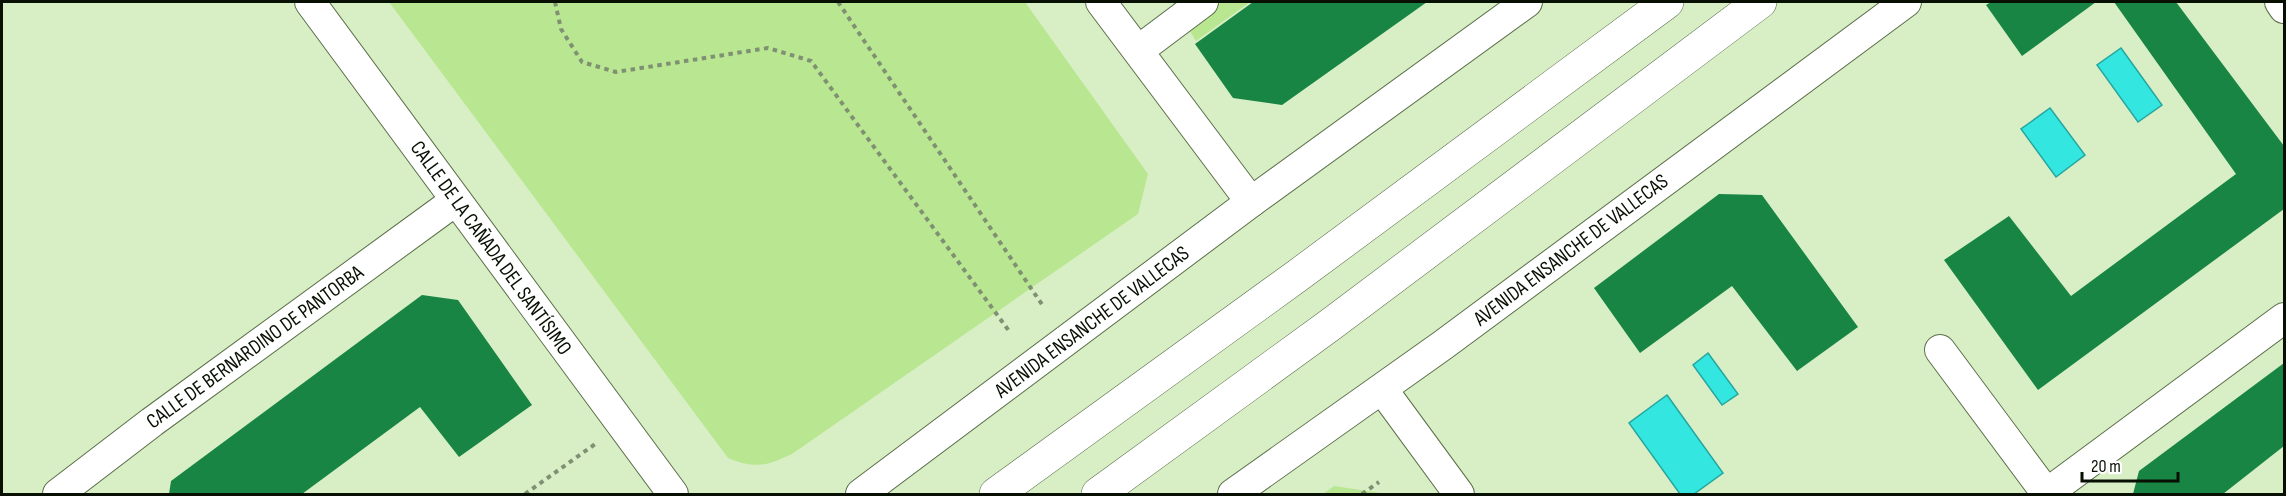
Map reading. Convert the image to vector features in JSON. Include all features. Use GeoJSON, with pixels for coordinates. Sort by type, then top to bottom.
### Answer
{"type":"FeatureCollection","features":[{"type":"Feature","properties":{"kind":"main road"},"geometry":{"type":"LineString","coordinates":[[996,495],[1667,2]]}},
{"type":"Feature","properties":{"kind":"main road"},"geometry":{"type":"LineString","coordinates":[[1098,495],[1330,325],[1760,2]]}},
{"type":"Feature","properties":{"kind":"street","name":"CALLE DE LA CAÑADA DEL SANTÍSIMO"},"geometry":{"type":"LineString","coordinates":[[310,2],[672,495]]}},
{"type":"Feature","properties":{"kind":"street"},"geometry":{"type":"LineString","coordinates":[[1101,2],[1251,202]]}},
{"type":"Feature","properties":{"kind":"street"},"geometry":{"type":"LineString","coordinates":[[1139,50],[1203,2]]}},
{"type":"Feature","properties":{"kind":"street","name":"AVENIDA ENSANCHE DE VALLECAS"},"geometry":{"type":"LineString","coordinates":[[861,495],[1251,202],[1527,2]]}},
{"type":"Feature","properties":{"kind":"street","name":"AVENIDA ENSANCHE DE VALLECAS"},"geometry":{"type":"LineString","coordinates":[[1233,495],[1382,389],[1906,2]]}},
{"type":"Feature","properties":{"kind":"street"},"geometry":{"type":"LineString","coordinates":[[2280,2],[2284,8]]}},
{"type":"Feature","properties":{"kind":"street","name":"CALLE DE BERNARDINO DE PANTORBA"},"geometry":{"type":"LineString","coordinates":[[58,495],[171,408],[455,201]]}},
{"type":"Feature","properties":{"kind":"street"},"geometry":{"type":"LineString","coordinates":[[1940,350],[2047,494],[2284,318]]}},
{"type":"Feature","properties":{"kind":"street"},"geometry":{"type":"LineString","coordinates":[[1382,389],[1459,495]]}},
{"type":"Feature","properties":{"kind":"path"},"geometry":{"type":"LineString","coordinates":[[555,2],[561,30],[582,62],[616,72],[768,48],[811,61],[1009,331]]}},
{"type":"Feature","properties":{"kind":"path"},"geometry":{"type":"LineString","coordinates":[[838,2],[1043,306]]}},
{"type":"Feature","properties":{"kind":"path"},"geometry":{"type":"LineString","coordinates":[[525,495],[621,425]]}},
{"type":"Feature","properties":{"kind":"path"},"geometry":{"type":"LineString","coordinates":[[1362,495],[1379,482]]}},
{"type":"Feature","properties":{"kind":"green space"},"geometry":{"type":"Polygon","coordinates":[[[389,2],[1025,2],[1148,174],[1138,214],[792,454],[760,465],[746,464],[728,458],[389,2]]]}},
{"type":"Feature","properties":{"kind":"green space"},"geometry":{"type":"Polygon","coordinates":[[[1172,2],[1250,2],[1196,41],[1172,2]]]}},
{"type":"Feature","properties":{"kind":"green space"},"geometry":{"type":"Polygon","coordinates":[[[1334,486],[1381,493],[1382,494],[1323,494],[1334,486]]]}},
{"type":"Feature","properties":{"kind":"water"},"geometry":{"type":"Polygon","coordinates":[[[2121,48],[2162,105],[2138,122],[2097,65],[2121,48]]]}},
{"type":"Feature","properties":{"kind":"water"},"geometry":{"type":"Polygon","coordinates":[[[2050,108],[2085,155],[2056,177],[2021,129],[2050,108]]]}},
{"type":"Feature","properties":{"kind":"water"},"geometry":{"type":"Polygon","coordinates":[[[1708,353],[1738,394],[1722,405],[1693,365],[1708,353]]]}},
{"type":"Feature","properties":{"kind":"water"},"geometry":{"type":"Polygon","coordinates":[[[1667,395],[1723,473],[1694,494],[1680,494],[1629,423],[1667,395]]]}},
{"type":"Feature","properties":{"kind":"building"},"geometry":{"type":"Polygon","coordinates":[[[1253,2],[1427,2],[1282,105],[1233,98],[1195,44],[1253,2]]]}},
{"type":"Feature","properties":{"kind":"building"},"geometry":{"type":"Polygon","coordinates":[[[1991,2],[2096,2],[2022,56],[1986,5],[1991,2]]]}},
{"type":"Feature","properties":{"kind":"building"},"geometry":{"type":"Polygon","coordinates":[[[2114,2],[2176,2],[2284,146],[2284,209],[2038,390],[1944,260],[2009,216],[2071,296],[2236,174],[2114,2]]]}},
{"type":"Feature","properties":{"kind":"building"},"geometry":{"type":"Polygon","coordinates":[[[1719,194],[1762,195],[1858,327],[1797,371],[1732,286],[1640,353],[1594,288],[1719,194]]]}},
{"type":"Feature","properties":{"kind":"building"},"geometry":{"type":"Polygon","coordinates":[[[422,295],[458,300],[532,405],[459,457],[420,407],[302,494],[169,494],[171,481],[422,295]]]}},
{"type":"Feature","properties":{"kind":"building"},"geometry":{"type":"Polygon","coordinates":[[[2284,363],[2284,446],[2223,494],[2133,494],[2139,471],[2284,363]]]}}]}
